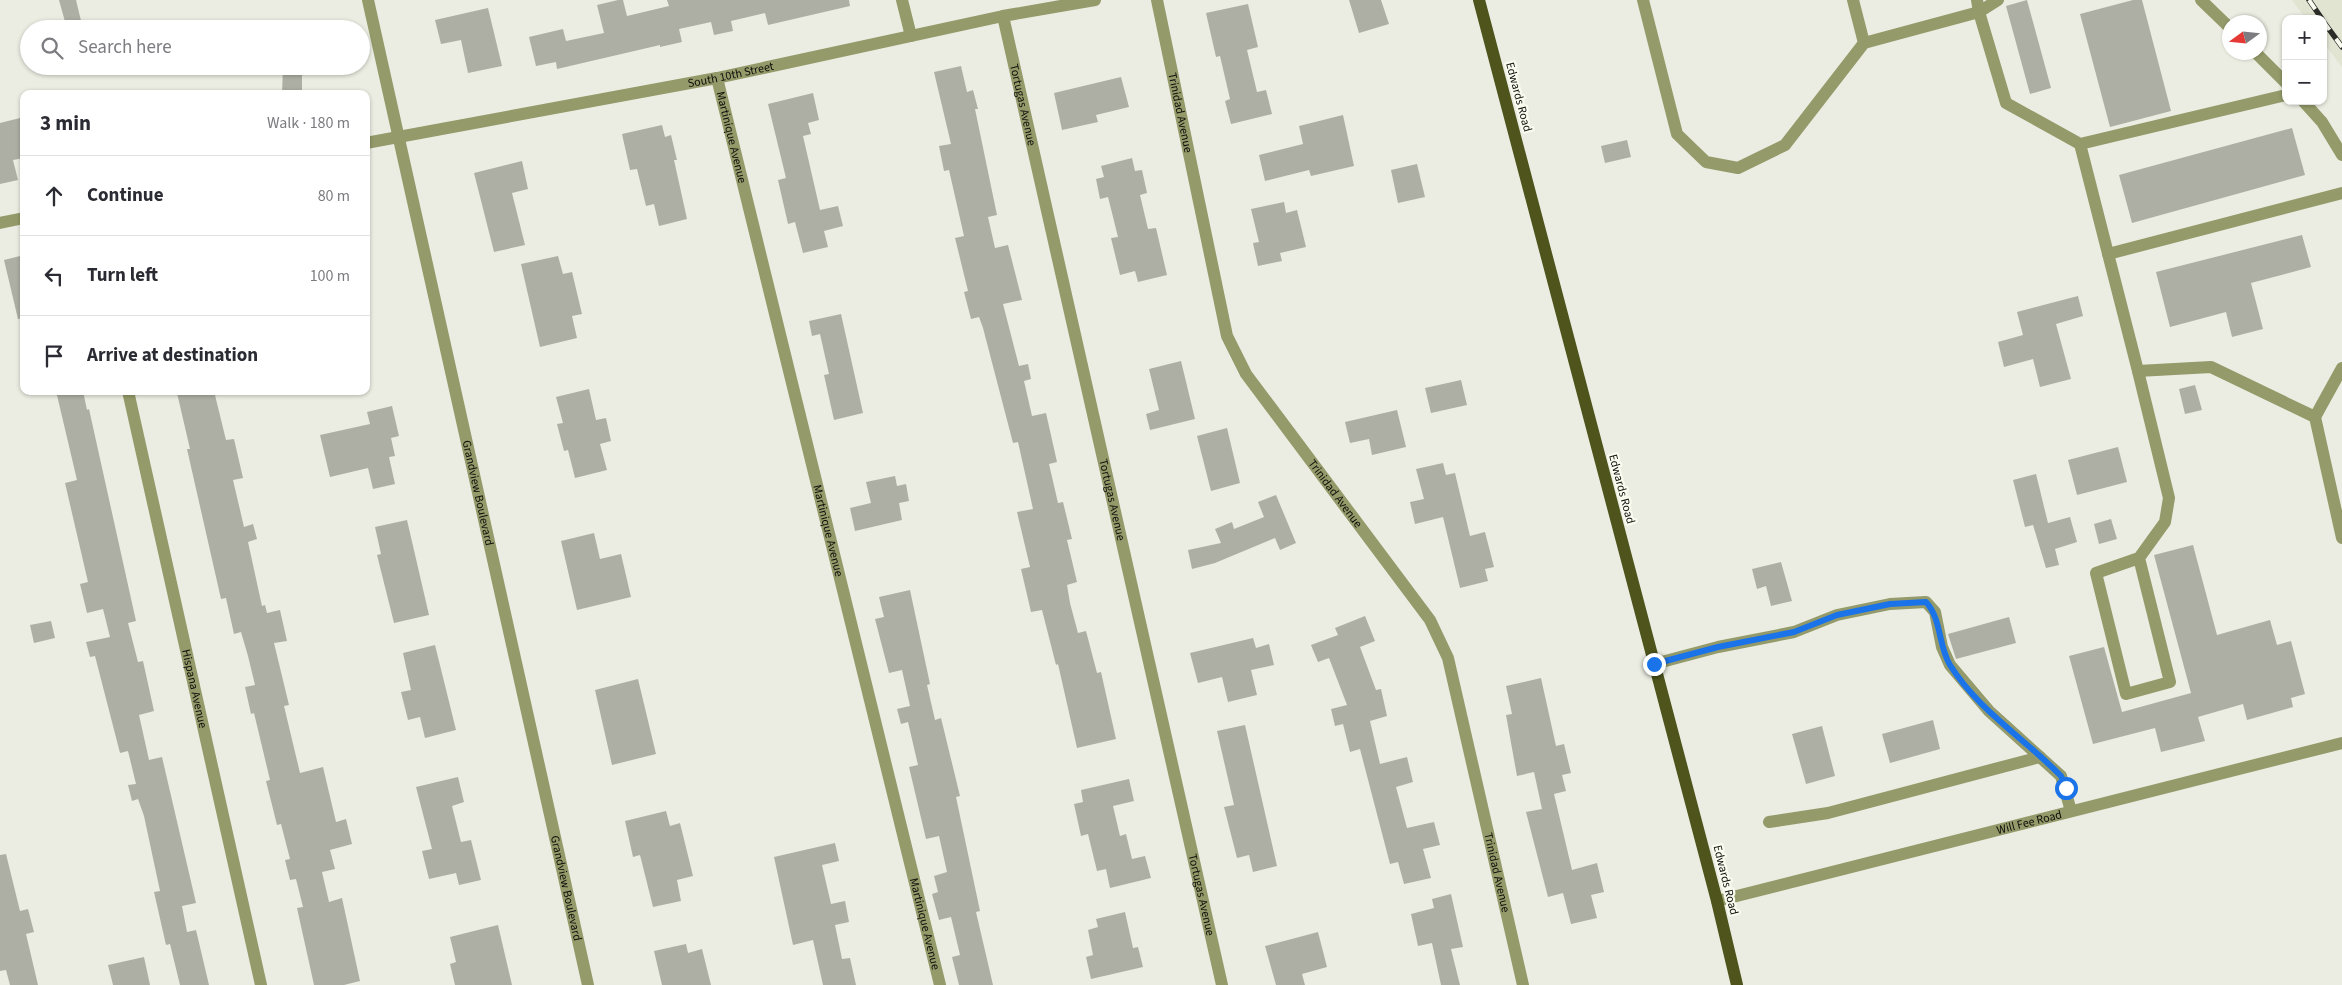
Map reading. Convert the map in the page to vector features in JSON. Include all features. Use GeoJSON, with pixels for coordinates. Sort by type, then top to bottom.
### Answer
{"type":"FeatureCollection","features":[{"type":"Feature","properties":{"kind":"main road","name":"Edwards Road"},"geometry":{"type":"LineString","coordinates":[[1479,0],[1717,901],[1737,985]]}},
{"type":"Feature","properties":{"kind":"main road"},"geometry":{"type":"LineString","coordinates":[[1485,24],[1486,0]]}},
{"type":"Feature","properties":{"kind":"street","name":"Grandview Boulevard"},"geometry":{"type":"LineString","coordinates":[[368,0],[588,985]]}},
{"type":"Feature","properties":{"kind":"street"},"geometry":{"type":"LineString","coordinates":[[902,0],[911,36]]}},
{"type":"Feature","properties":{"kind":"street","name":"South 10th Street"},"geometry":{"type":"LineString","coordinates":[[370,142],[717,78],[1003,16],[1095,0]]}},
{"type":"Feature","properties":{"kind":"street","name":"Trinidad Avenue"},"geometry":{"type":"LineString","coordinates":[[1157,0],[1227,336],[1246,374],[1430,620],[1448,658],[1523,985]]}},
{"type":"Feature","properties":{"kind":"street"},"geometry":{"type":"LineString","coordinates":[[1643,0],[1677,134],[1706,162],[1738,168],[1785,145],[1864,43],[1998,0]]}},
{"type":"Feature","properties":{"kind":"street"},"geometry":{"type":"LineString","coordinates":[[1853,0],[1864,43]]}},
{"type":"Feature","properties":{"kind":"street"},"geometry":{"type":"LineString","coordinates":[[2202,0],[2222,20]]}},
{"type":"Feature","properties":{"kind":"street"},"geometry":{"type":"LineString","coordinates":[[1978,6],[2006,104],[2080,144],[2282,96]]}},
{"type":"Feature","properties":{"kind":"street","name":"Tortugas Avenue"},"geometry":{"type":"LineString","coordinates":[[1003,16],[1222,985]]}},
{"type":"Feature","properties":{"kind":"street"},"geometry":{"type":"LineString","coordinates":[[2263,60],[2282,79]]}},
{"type":"Feature","properties":{"kind":"street","name":"Martinique Avenue"},"geometry":{"type":"LineString","coordinates":[[717,78],[940,985]]}},
{"type":"Feature","properties":{"kind":"street"},"geometry":{"type":"LineString","coordinates":[[2307,105],[2322,122],[2342,155]]}},
{"type":"Feature","properties":{"kind":"street"},"geometry":{"type":"LineString","coordinates":[[2080,144],[2169,498],[2165,522],[2140,558],[2096,573],[2126,694],[2170,682],[2140,558]]}},
{"type":"Feature","properties":{"kind":"street"},"geometry":{"type":"LineString","coordinates":[[2108,254],[2342,193]]}},
{"type":"Feature","properties":{"kind":"street"},"geometry":{"type":"LineString","coordinates":[[0,223],[20,219]]}},
{"type":"Feature","properties":{"kind":"street"},"geometry":{"type":"LineString","coordinates":[[2138,371],[2211,367],[2316,417]]}},
{"type":"Feature","properties":{"kind":"street"},"geometry":{"type":"LineString","coordinates":[[2342,368],[2316,417],[2342,538]]}},
{"type":"Feature","properties":{"kind":"street","name":"Hispana Avenue"},"geometry":{"type":"LineString","coordinates":[[129,395],[261,985]]}},
{"type":"Feature","properties":{"kind":"street"},"geometry":{"type":"LineString","coordinates":[[1654,664],[1718,647],[1794,632],[1837,615],[1890,604],[1926,602],[1934,612],[1942,648],[1950,665],[1990,711],[2061,776],[2071,811]]}},
{"type":"Feature","properties":{"kind":"street","name":"Will Fee Road"},"geometry":{"type":"LineString","coordinates":[[1717,901],[2342,743]]}},
{"type":"Feature","properties":{"kind":"street"},"geometry":{"type":"LineString","coordinates":[[1769,822],[1828,813],[2040,757]]}},
{"type":"Feature","properties":{"kind":"shaded area"},"geometry":{"type":"Polygon","coordinates":[[[2292,0],[2342,0],[2342,67],[2327,47],[2327,15],[2303,15],[2292,0]]]}},
{"type":"Feature","properties":{"kind":"building"},"geometry":{"type":"Polygon","coordinates":[[[59,0],[76,0],[81,20],[65,20],[59,0]]]}},
{"type":"Feature","properties":{"kind":"building"},"geometry":{"type":"Polygon","coordinates":[[[623,0],[627,16],[669,6],[667,0],[849,0],[850,6],[768,25],[765,13],[731,21],[733,31],[714,35],[711,22],[679,29],[682,42],[660,47],[660,45],[557,69],[556,62],[536,66],[529,37],[563,29],[566,41],[604,33],[597,5],[623,0]]]}},
{"type":"Feature","properties":{"kind":"building"},"geometry":{"type":"Polygon","coordinates":[[[1349,0],[1381,0],[1389,24],[1359,33],[1349,0]]]}},
{"type":"Feature","properties":{"kind":"building"},"geometry":{"type":"Polygon","coordinates":[[[2027,0],[2051,88],[2030,94],[2006,6],[2027,0]]]}},
{"type":"Feature","properties":{"kind":"building"},"geometry":{"type":"Polygon","coordinates":[[[2133,0],[2142,0],[2171,111],[2110,127],[2080,14],[2133,0]]]}},
{"type":"Feature","properties":{"kind":"building"},"geometry":{"type":"Polygon","coordinates":[[[1248,4],[1258,47],[1247,50],[1257,92],[1266,90],[1272,114],[1231,124],[1225,101],[1230,99],[1220,56],[1216,57],[1206,13],[1248,4]]]}},
{"type":"Feature","properties":{"kind":"building"},"geometry":{"type":"Polygon","coordinates":[[[488,8],[502,66],[468,73],[461,40],[441,44],[435,20],[488,8]]]}},
{"type":"Feature","properties":{"kind":"building"},"geometry":{"type":"Polygon","coordinates":[[[961,66],[967,92],[973,90],[978,109],[975,109],[997,215],[988,217],[995,248],[1008,245],[1022,300],[1003,304],[1019,366],[1028,364],[1031,379],[1024,381],[1032,416],[1046,413],[1057,462],[1049,464],[1058,503],[1063,502],[1072,539],[1067,540],[1077,582],[1067,585],[1070,603],[1078,633],[1086,631],[1097,673],[1101,672],[1116,739],[1077,748],[1058,664],[1056,665],[1042,610],[1031,612],[1021,569],[1030,567],[1017,512],[1033,509],[1018,442],[1013,443],[983,328],[979,317],[971,319],[964,292],[968,291],[955,238],[964,236],[949,170],[944,171],[939,146],[951,144],[934,72],[961,66]]]}},
{"type":"Feature","properties":{"kind":"building"},"geometry":{"type":"Polygon","coordinates":[[[283,75],[302,75],[302,90],[282,90],[283,75]]]}},
{"type":"Feature","properties":{"kind":"building"},"geometry":{"type":"Polygon","coordinates":[[[1121,77],[1129,107],[1096,115],[1098,122],[1062,130],[1054,93],[1121,77]]]}},
{"type":"Feature","properties":{"kind":"building"},"geometry":{"type":"Polygon","coordinates":[[[813,93],[819,120],[808,123],[811,134],[803,136],[820,210],[838,206],[843,226],[824,231],[828,247],[803,253],[795,222],[788,224],[778,180],[786,178],[768,104],[813,93]]]}},
{"type":"Feature","properties":{"kind":"building"},"geometry":{"type":"Polygon","coordinates":[[[1343,115],[1354,166],[1311,176],[1309,170],[1265,181],[1259,155],[1303,144],[1299,126],[1343,115]]]}},
{"type":"Feature","properties":{"kind":"building"},"geometry":{"type":"Polygon","coordinates":[[[20,118],[20,159],[13,160],[18,180],[0,184],[0,123],[20,118]]]}},
{"type":"Feature","properties":{"kind":"building"},"geometry":{"type":"Polygon","coordinates":[[[662,125],[665,137],[671,135],[677,160],[674,160],[687,219],[659,226],[654,204],[646,206],[637,169],[630,170],[622,134],[662,125]]]}},
{"type":"Feature","properties":{"kind":"building"},"geometry":{"type":"Polygon","coordinates":[[[2292,128],[2305,175],[2132,223],[2119,175],[2292,128]]]}},
{"type":"Feature","properties":{"kind":"building"},"geometry":{"type":"Polygon","coordinates":[[[1627,140],[1631,157],[1605,163],[1601,146],[1627,140]]]}},
{"type":"Feature","properties":{"kind":"building"},"geometry":{"type":"Polygon","coordinates":[[[1132,158],[1135,171],[1142,170],[1147,193],[1140,195],[1148,229],[1156,228],[1167,275],[1138,282],[1135,271],[1120,275],[1111,238],[1118,237],[1108,197],[1100,199],[1096,179],[1104,177],[1101,166],[1132,158]]]}},
{"type":"Feature","properties":{"kind":"building"},"geometry":{"type":"Polygon","coordinates":[[[522,161],[528,189],[512,193],[525,245],[494,252],[474,173],[522,161]]]}},
{"type":"Feature","properties":{"kind":"building"},"geometry":{"type":"Polygon","coordinates":[[[1417,164],[1425,197],[1398,203],[1391,170],[1417,164]]]}},
{"type":"Feature","properties":{"kind":"building"},"geometry":{"type":"Polygon","coordinates":[[[1284,202],[1286,213],[1297,210],[1306,247],[1280,253],[1282,261],[1258,266],[1253,243],[1259,242],[1251,209],[1284,202]]]}},
{"type":"Feature","properties":{"kind":"building"},"geometry":{"type":"Polygon","coordinates":[[[2302,235],[2311,267],[2251,283],[2263,329],[2232,337],[2226,312],[2170,327],[2156,272],[2302,235]]]}},
{"type":"Feature","properties":{"kind":"building"},"geometry":{"type":"Polygon","coordinates":[[[20,256],[20,319],[18,319],[4,260],[20,256]]]}},
{"type":"Feature","properties":{"kind":"building"},"geometry":{"type":"Polygon","coordinates":[[[558,256],[563,274],[572,272],[582,314],[572,316],[577,338],[540,347],[521,264],[558,256]]]}},
{"type":"Feature","properties":{"kind":"building"},"geometry":{"type":"Polygon","coordinates":[[[2078,296],[2083,316],[2056,324],[2071,379],[2040,387],[2033,359],[2004,367],[1998,342],[2023,335],[2017,312],[2078,296]]]}},
{"type":"Feature","properties":{"kind":"building"},"geometry":{"type":"Polygon","coordinates":[[[841,314],[863,413],[834,420],[824,375],[829,374],[820,334],[812,336],[809,321],[841,314]]]}},
{"type":"Feature","properties":{"kind":"building"},"geometry":{"type":"Polygon","coordinates":[[[1181,361],[1195,419],[1150,430],[1146,414],[1159,410],[1149,369],[1181,361]]]}},
{"type":"Feature","properties":{"kind":"building"},"geometry":{"type":"Polygon","coordinates":[[[1461,380],[1467,405],[1431,413],[1425,388],[1461,380]]]}},
{"type":"Feature","properties":{"kind":"building"},"geometry":{"type":"Polygon","coordinates":[[[2195,385],[2202,410],[2185,414],[2179,389],[2195,385]]]}},
{"type":"Feature","properties":{"kind":"building"},"geometry":{"type":"Polygon","coordinates":[[[589,389],[596,420],[606,418],[611,441],[600,444],[607,470],[575,478],[568,450],[564,451],[557,424],[563,423],[556,397],[589,389]]]}},
{"type":"Feature","properties":{"kind":"building"},"geometry":{"type":"Polygon","coordinates":[[[57,395],[84,395],[87,410],[89,409],[136,621],[128,623],[138,662],[143,661],[154,711],[139,715],[149,760],[162,757],[196,903],[182,906],[187,932],[196,930],[209,985],[180,985],[170,944],[166,945],[154,892],[160,891],[144,816],[138,799],[132,801],[128,785],[136,784],[128,751],[120,753],[95,656],[90,657],[86,642],[110,637],[103,609],[87,613],[80,584],[88,582],[65,483],[77,480],[57,395]]]}},
{"type":"Feature","properties":{"kind":"building"},"geometry":{"type":"Polygon","coordinates":[[[177,395],[215,395],[226,440],[234,439],[243,478],[233,480],[244,527],[253,524],[257,539],[248,542],[262,606],[265,605],[267,613],[280,610],[287,641],[274,643],[289,705],[284,706],[300,773],[323,767],[336,822],[346,819],[352,844],[330,850],[335,869],[322,872],[329,902],[342,898],[360,981],[344,985],[314,985],[297,908],[303,907],[296,879],[290,880],[285,860],[290,859],[281,824],[277,825],[266,781],[270,780],[254,713],[251,714],[245,687],[255,685],[241,632],[234,634],[226,598],[221,599],[187,449],[190,449],[177,395]]]}},
{"type":"Feature","properties":{"kind":"building"},"geometry":{"type":"Polygon","coordinates":[[[392,406],[399,436],[391,438],[395,456],[389,457],[395,484],[373,489],[368,468],[330,477],[320,435],[370,424],[367,412],[392,406]]]}},
{"type":"Feature","properties":{"kind":"building"},"geometry":{"type":"Polygon","coordinates":[[[1397,410],[1406,447],[1372,455],[1369,439],[1350,443],[1345,422],[1397,410]]]}},
{"type":"Feature","properties":{"kind":"building"},"geometry":{"type":"Polygon","coordinates":[[[1227,428],[1240,483],[1211,491],[1197,436],[1227,428]]]}},
{"type":"Feature","properties":{"kind":"building"},"geometry":{"type":"Polygon","coordinates":[[[2118,447],[2127,482],[2077,495],[2068,460],[2118,447]]]}},
{"type":"Feature","properties":{"kind":"building"},"geometry":{"type":"Polygon","coordinates":[[[1443,463],[1446,475],[1455,473],[1470,536],[1485,532],[1494,567],[1485,569],[1488,581],[1460,588],[1443,517],[1415,524],[1410,502],[1424,499],[1416,469],[1443,463]]]}},
{"type":"Feature","properties":{"kind":"building"},"geometry":{"type":"Polygon","coordinates":[[[2036,474],[2048,523],[2070,517],[2077,542],[2055,549],[2059,565],[2046,568],[2033,525],[2025,527],[2013,480],[2036,474]]]}},
{"type":"Feature","properties":{"kind":"building"},"geometry":{"type":"Polygon","coordinates":[[[895,476],[897,486],[906,484],[909,501],[899,503],[902,520],[855,531],[850,508],[871,503],[866,482],[895,476]]]}},
{"type":"Feature","properties":{"kind":"building"},"geometry":{"type":"Polygon","coordinates":[[[1276,495],[1296,543],[1280,550],[1275,538],[1215,563],[1192,569],[1188,550],[1221,543],[1215,529],[1232,522],[1234,529],[1264,517],[1258,502],[1276,495]]]}},
{"type":"Feature","properties":{"kind":"building"},"geometry":{"type":"Polygon","coordinates":[[[2111,519],[2117,539],[2099,544],[2094,524],[2111,519]]]}},
{"type":"Feature","properties":{"kind":"building"},"geometry":{"type":"Polygon","coordinates":[[[407,520],[429,615],[394,623],[377,555],[381,554],[375,527],[407,520]]]}},
{"type":"Feature","properties":{"kind":"building"},"geometry":{"type":"Polygon","coordinates":[[[594,533],[600,559],[621,554],[631,597],[577,610],[561,541],[594,533]]]}},
{"type":"Feature","properties":{"kind":"building"},"geometry":{"type":"Polygon","coordinates":[[[2193,545],[2217,635],[2270,620],[2277,645],[2291,641],[2305,694],[2291,698],[2293,707],[2247,720],[2243,704],[2198,717],[2205,741],[2161,752],[2155,728],[2093,744],[2069,656],[2104,647],[2122,712],[2191,693],[2154,555],[2193,545]]]}},
{"type":"Feature","properties":{"kind":"building"},"geometry":{"type":"Polygon","coordinates":[[[1781,562],[1792,601],[1771,606],[1766,586],[1757,589],[1752,569],[1781,562]]]}},
{"type":"Feature","properties":{"kind":"building"},"geometry":{"type":"Polygon","coordinates":[[[910,590],[930,684],[927,685],[935,720],[941,718],[960,796],[956,797],[980,911],[976,912],[993,985],[959,985],[952,957],[960,955],[951,917],[939,920],[932,894],[938,892],[934,876],[947,872],[939,836],[926,839],[909,767],[918,765],[908,722],[901,724],[897,709],[910,706],[902,670],[889,673],[875,619],[884,617],[879,597],[910,590]]]}},
{"type":"Feature","properties":{"kind":"building"},"geometry":{"type":"Polygon","coordinates":[[[1365,616],[1375,641],[1360,647],[1376,690],[1381,689],[1387,716],[1370,721],[1380,764],[1407,757],[1413,782],[1396,787],[1407,828],[1434,822],[1440,845],[1423,849],[1431,878],[1404,884],[1398,862],[1390,864],[1360,749],[1350,752],[1343,724],[1335,726],[1331,709],[1347,705],[1329,658],[1318,662],[1311,645],[1338,635],[1335,628],[1365,616]]]}},
{"type":"Feature","properties":{"kind":"building"},"geometry":{"type":"Polygon","coordinates":[[[2009,617],[2016,643],[1956,659],[1948,634],[2009,617]]]}},
{"type":"Feature","properties":{"kind":"building"},"geometry":{"type":"Polygon","coordinates":[[[51,621],[55,638],[34,643],[30,625],[51,621]]]}},
{"type":"Feature","properties":{"kind":"building"},"geometry":{"type":"Polygon","coordinates":[[[1253,638],[1256,648],[1269,644],[1274,665],[1251,670],[1257,695],[1228,702],[1222,677],[1198,683],[1190,653],[1253,638]]]}},
{"type":"Feature","properties":{"kind":"building"},"geometry":{"type":"Polygon","coordinates":[[[435,645],[456,730],[425,738],[420,717],[408,720],[401,692],[411,690],[403,653],[435,645]]]}},
{"type":"Feature","properties":{"kind":"building"},"geometry":{"type":"Polygon","coordinates":[[[1541,678],[1556,746],[1564,744],[1571,773],[1562,775],[1566,791],[1554,794],[1572,870],[1597,863],[1604,892],[1591,895],[1597,918],[1571,924],[1563,893],[1548,897],[1526,812],[1542,809],[1534,772],[1517,776],[1506,715],[1512,714],[1506,686],[1541,678]]]}},
{"type":"Feature","properties":{"kind":"building"},"geometry":{"type":"Polygon","coordinates":[[[638,679],[656,754],[612,765],[595,690],[638,679]]]}},
{"type":"Feature","properties":{"kind":"building"},"geometry":{"type":"Polygon","coordinates":[[[1933,720],[1940,749],[1890,763],[1882,734],[1933,720]]]}},
{"type":"Feature","properties":{"kind":"building"},"geometry":{"type":"Polygon","coordinates":[[[1245,725],[1277,866],[1253,872],[1249,855],[1237,858],[1224,807],[1234,805],[1217,731],[1245,725]]]}},
{"type":"Feature","properties":{"kind":"building"},"geometry":{"type":"Polygon","coordinates":[[[1822,726],[1835,776],[1806,784],[1792,734],[1822,726]]]}},
{"type":"Feature","properties":{"kind":"building"},"geometry":{"type":"Polygon","coordinates":[[[458,777],[464,802],[452,806],[461,842],[471,840],[481,880],[459,885],[456,873],[429,879],[422,851],[432,849],[416,787],[458,777]]]}},
{"type":"Feature","properties":{"kind":"building"},"geometry":{"type":"Polygon","coordinates":[[[1129,779],[1134,801],[1113,806],[1120,836],[1126,834],[1132,859],[1145,856],[1151,878],[1110,888],[1106,869],[1097,871],[1088,834],[1081,836],[1074,804],[1083,802],[1081,790],[1129,779]]]}},
{"type":"Feature","properties":{"kind":"building"},"geometry":{"type":"Polygon","coordinates":[[[666,811],[670,826],[680,823],[693,876],[677,880],[681,901],[653,907],[640,855],[633,857],[625,821],[666,811]]]}},
{"type":"Feature","properties":{"kind":"building"},"geometry":{"type":"Polygon","coordinates":[[[835,843],[839,861],[822,865],[831,904],[845,901],[849,922],[835,925],[842,959],[850,958],[856,985],[823,985],[813,940],[793,945],[774,857],[835,843]]]}},
{"type":"Feature","properties":{"kind":"building"},"geometry":{"type":"Polygon","coordinates":[[[6,854],[20,911],[28,909],[34,932],[26,934],[38,985],[10,985],[6,970],[0,971],[0,855],[6,854]]]}},
{"type":"Feature","properties":{"kind":"building"},"geometry":{"type":"Polygon","coordinates":[[[1451,894],[1463,947],[1451,949],[1460,985],[1441,985],[1432,943],[1418,946],[1411,914],[1434,908],[1432,899],[1451,894]]]}},
{"type":"Feature","properties":{"kind":"building"},"geometry":{"type":"Polygon","coordinates":[[[1125,912],[1133,948],[1138,947],[1143,967],[1091,979],[1086,957],[1093,955],[1088,930],[1098,927],[1096,919],[1125,912]]]}},
{"type":"Feature","properties":{"kind":"building"},"geometry":{"type":"Polygon","coordinates":[[[498,925],[512,985],[455,985],[450,964],[456,962],[450,937],[498,925]]]}},
{"type":"Feature","properties":{"kind":"building"},"geometry":{"type":"Polygon","coordinates":[[[1318,932],[1327,967],[1302,974],[1305,985],[1276,985],[1265,946],[1318,932]]]}},
{"type":"Feature","properties":{"kind":"building"},"geometry":{"type":"Polygon","coordinates":[[[686,944],[688,953],[702,949],[711,985],[662,985],[654,951],[686,944]]]}},
{"type":"Feature","properties":{"kind":"building"},"geometry":{"type":"Polygon","coordinates":[[[144,957],[150,985],[113,985],[108,965],[144,957]]]}},
{"type":"Feature","properties":{"kind":"railway"},"geometry":{"type":"LineString","coordinates":[[2309,0],[2319,15]]}},
{"type":"Feature","properties":{"kind":"railway"},"geometry":{"type":"LineString","coordinates":[[2327,26],[2342,47]]}},
{"type":"Feature","properties":{"kind":"route"},"geometry":{"type":"LineString","coordinates":[[1654,664],[1700,651],[1794,632],[1837,615],[1890,604],[1926,602],[1934,612],[1942,648],[1950,665],[1990,711],[2061,776],[2066,788]]}}]}
